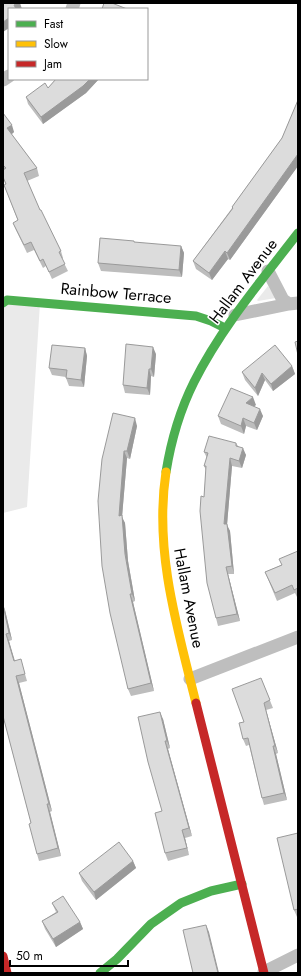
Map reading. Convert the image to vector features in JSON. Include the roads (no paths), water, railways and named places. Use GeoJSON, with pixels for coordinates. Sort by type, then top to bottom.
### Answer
{"type":"FeatureCollection","features":[{"type":"Feature","properties":{"kind":"street","name":"Hallam Avenue"},"geometry":{"type":"LineString","coordinates":[[264,973],[230,841],[168,586],[163,541],[162,507],[169,458],[183,408],[198,374],[212,347],[225,328],[298,233]]}},
{"type":"Feature","properties":{"kind":"street"},"geometry":{"type":"LineString","coordinates":[[268,271],[283,300],[293,304]]}},
{"type":"Feature","properties":{"kind":"street","name":"Rainbow Terrace"},"geometry":{"type":"LineString","coordinates":[[4,298],[196,316],[225,328]]}},
{"type":"Feature","properties":{"kind":"street"},"geometry":{"type":"LineString","coordinates":[[235,315],[293,304]]}},
{"type":"Feature","properties":{"kind":"street"},"geometry":{"type":"LineString","coordinates":[[190,679],[298,636]]}},
{"type":"Feature","properties":{"kind":"street"},"geometry":{"type":"LineString","coordinates":[[100,973],[117,959],[151,924],[181,903],[211,891],[242,884]]}},
{"type":"Feature","properties":{"kind":"street"},"geometry":{"type":"LineString","coordinates":[[264,973],[298,955]]}},
{"type":"Feature","properties":{"kind":"street"},"geometry":{"type":"LineString","coordinates":[[3,956],[7,973]]}}]}
